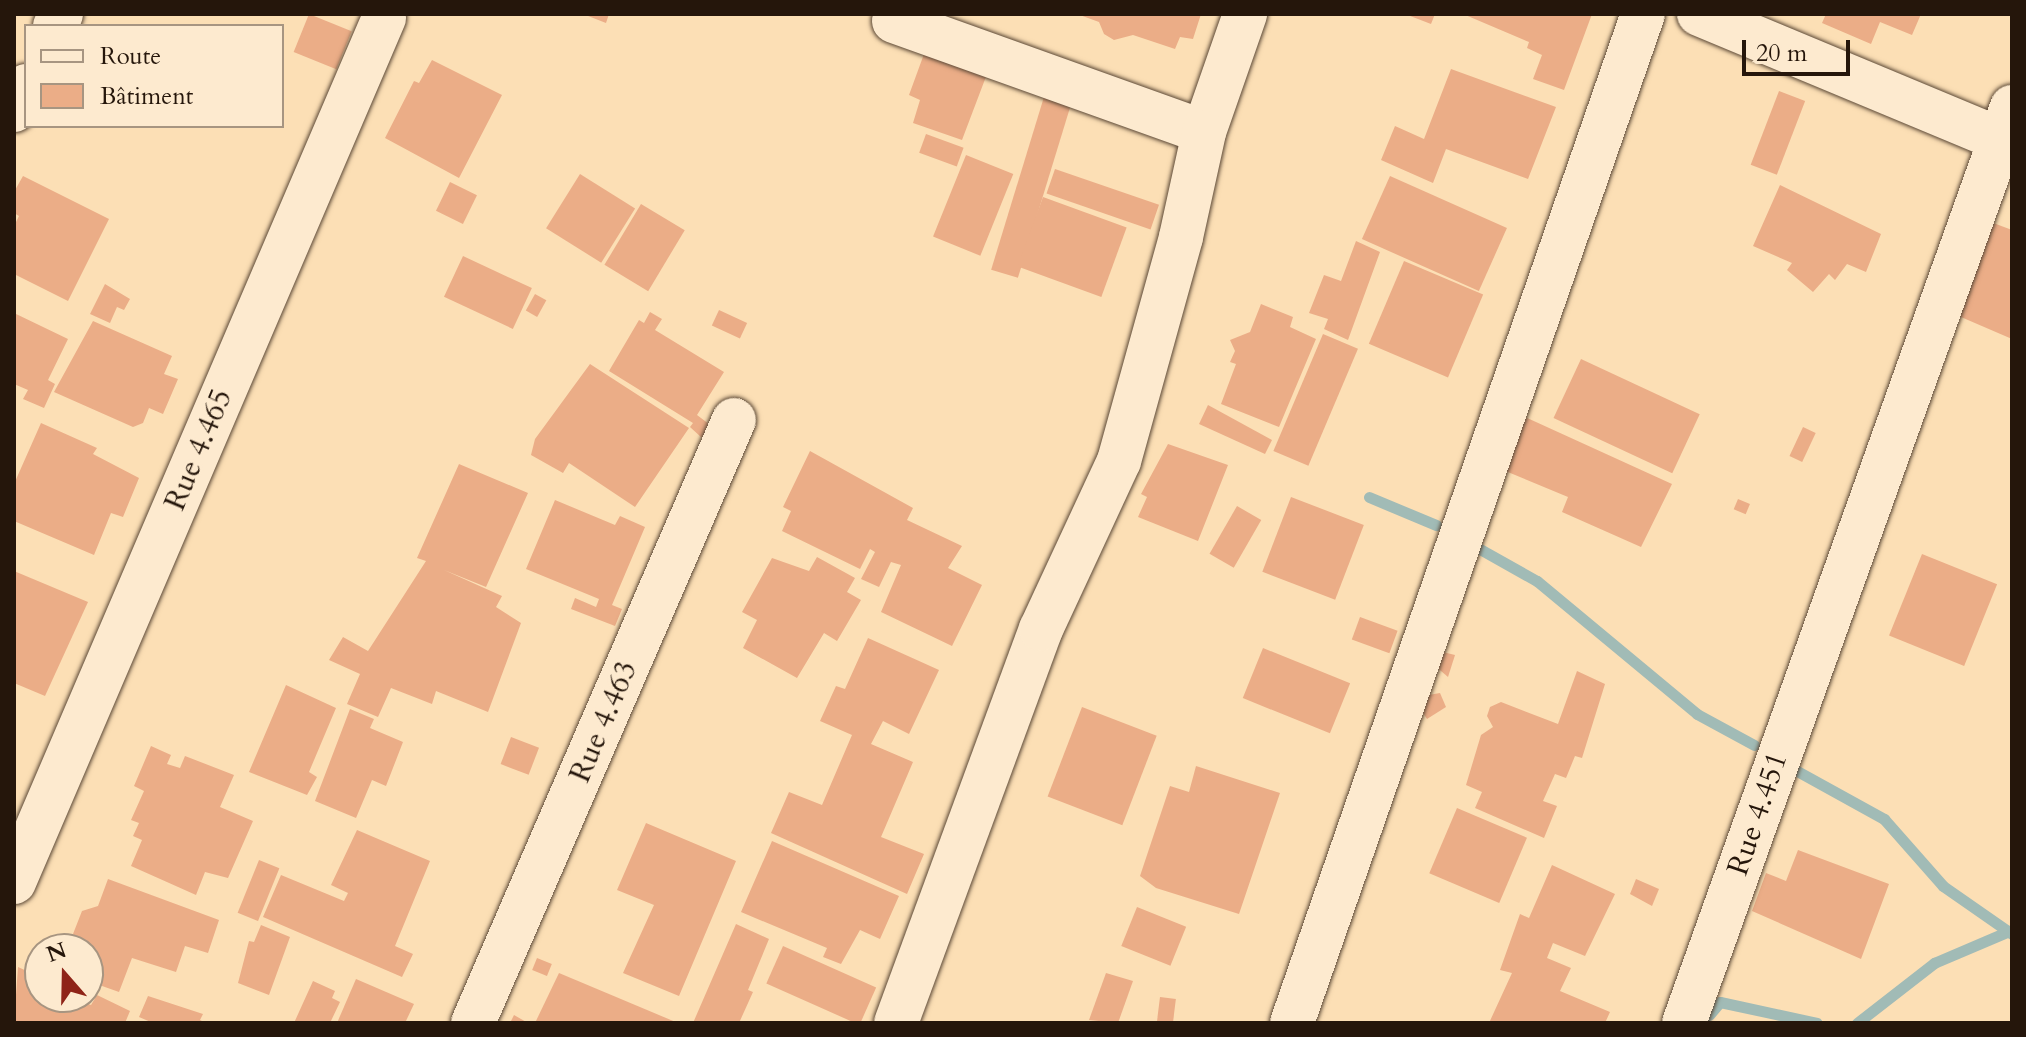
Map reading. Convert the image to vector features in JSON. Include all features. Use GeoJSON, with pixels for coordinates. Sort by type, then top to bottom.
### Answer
{"type":"FeatureCollection","features":[{"type":"Feature","properties":{"kind":"street"},"geometry":{"type":"LineString","coordinates":[[896,1023],[1041,629],[1119,461],[1139,401],[1204,132],[1245,14]]}},
{"type":"Feature","properties":{"kind":"street"},"geometry":{"type":"LineString","coordinates":[[1292,1023],[1643,14]]}},
{"type":"Feature","properties":{"kind":"street"},"geometry":{"type":"LineString","coordinates":[[1699,14],[2009,130]]}},
{"type":"Feature","properties":{"kind":"street","name":"Rue 4.465"},"geometry":{"type":"LineString","coordinates":[[14,882],[384,18]]}},
{"type":"Feature","properties":{"kind":"street"},"geometry":{"type":"LineString","coordinates":[[894,21],[1204,132]]}},
{"type":"Feature","properties":{"kind":"street"},"geometry":{"type":"LineString","coordinates":[[14,110],[24,90]]}},
{"type":"Feature","properties":{"kind":"street","name":"Rue 4.451"},"geometry":{"type":"LineString","coordinates":[[1684,1023],[1832,605],[2009,130]]}},
{"type":"Feature","properties":{"kind":"street","name":"Rue 4.463"},"geometry":{"type":"LineString","coordinates":[[473,1023],[734,420]]}},
{"type":"Feature","properties":{"kind":"building"},"geometry":{"type":"Polygon","coordinates":[[[309,14],[352,31],[336,69],[294,52],[309,14]]]}},
{"type":"Feature","properties":{"kind":"building"},"geometry":{"type":"Polygon","coordinates":[[[583,14],[609,14],[606,23],[583,14]]]}},
{"type":"Feature","properties":{"kind":"building"},"geometry":{"type":"Polygon","coordinates":[[[1077,14],[1201,14],[1193,39],[1180,37],[1175,49],[1133,35],[1114,40],[1104,34],[1099,22],[1077,14]]]}},
{"type":"Feature","properties":{"kind":"building"},"geometry":{"type":"Polygon","coordinates":[[[1405,14],[1435,14],[1431,24],[1405,14]]]}},
{"type":"Feature","properties":{"kind":"building"},"geometry":{"type":"Polygon","coordinates":[[[1463,14],[1592,14],[1564,90],[1533,79],[1542,55],[1527,48],[1529,42],[1463,14]]]}},
{"type":"Feature","properties":{"kind":"building"},"geometry":{"type":"Polygon","coordinates":[[[1826,14],[1921,14],[1912,35],[1880,22],[1871,44],[1822,23],[1826,14]]]}},
{"type":"Feature","properties":{"kind":"building"},"geometry":{"type":"Polygon","coordinates":[[[924,54],[987,74],[962,140],[913,123],[920,100],[909,95],[924,54]]]}},
{"type":"Feature","properties":{"kind":"building"},"geometry":{"type":"Polygon","coordinates":[[[432,60],[502,95],[459,178],[385,138],[414,81],[419,83],[432,60]]]}},
{"type":"Feature","properties":{"kind":"building"},"geometry":{"type":"Polygon","coordinates":[[[1451,69],[1556,107],[1528,179],[1446,149],[1433,183],[1381,160],[1395,126],[1424,139],[1451,69]]]}},
{"type":"Feature","properties":{"kind":"building"},"geometry":{"type":"Polygon","coordinates":[[[1047,87],[1074,95],[1018,278],[991,270],[1047,87]]]}},
{"type":"Feature","properties":{"kind":"building"},"geometry":{"type":"Polygon","coordinates":[[[1779,91],[1805,101],[1777,175],[1751,165],[1779,91]]]}},
{"type":"Feature","properties":{"kind":"building"},"geometry":{"type":"Polygon","coordinates":[[[926,134],[964,148],[957,166],[919,153],[926,134]]]}},
{"type":"Feature","properties":{"kind":"building"},"geometry":{"type":"Polygon","coordinates":[[[966,155],[1013,174],[980,256],[933,237],[966,155]]]}},
{"type":"Feature","properties":{"kind":"building"},"geometry":{"type":"Polygon","coordinates":[[[1055,169],[1159,205],[1151,229],[1047,194],[1055,169]]]}},
{"type":"Feature","properties":{"kind":"building"},"geometry":{"type":"Polygon","coordinates":[[[580,174],[635,208],[601,263],[546,228],[580,174]]]}},
{"type":"Feature","properties":{"kind":"building"},"geometry":{"type":"Polygon","coordinates":[[[23,176],[109,219],[68,301],[14,274],[14,226],[19,216],[14,213],[14,192],[23,176]]]}},
{"type":"Feature","properties":{"kind":"building"},"geometry":{"type":"Polygon","coordinates":[[[1390,176],[1507,228],[1479,291],[1362,239],[1390,176]]]}},
{"type":"Feature","properties":{"kind":"building"},"geometry":{"type":"Polygon","coordinates":[[[450,182],[477,195],[463,224],[436,211],[450,182]]]}},
{"type":"Feature","properties":{"kind":"building"},"geometry":{"type":"Polygon","coordinates":[[[1780,185],[1881,234],[1866,272],[1847,264],[1835,280],[1829,274],[1813,292],[1787,270],[1792,263],[1753,246],[1780,185]]]}},
{"type":"Feature","properties":{"kind":"building"},"geometry":{"type":"Polygon","coordinates":[[[1043,197],[1127,227],[1101,297],[1018,267],[1043,197]]]}},
{"type":"Feature","properties":{"kind":"building"},"geometry":{"type":"Polygon","coordinates":[[[641,204],[685,230],[648,291],[604,265],[641,204]]]}},
{"type":"Feature","properties":{"kind":"building"},"geometry":{"type":"Polygon","coordinates":[[[1988,221],[2012,230],[2012,339],[1954,314],[1988,221]]]}},
{"type":"Feature","properties":{"kind":"building"},"geometry":{"type":"Polygon","coordinates":[[[1356,241],[1380,252],[1348,340],[1324,329],[1328,319],[1309,313],[1324,275],[1341,281],[1356,241]]]}},
{"type":"Feature","properties":{"kind":"building"},"geometry":{"type":"Polygon","coordinates":[[[463,256],[532,288],[513,329],[444,297],[463,256]]]}},
{"type":"Feature","properties":{"kind":"building"},"geometry":{"type":"Polygon","coordinates":[[[1404,261],[1483,295],[1448,377],[1369,344],[1404,261]]]}},
{"type":"Feature","properties":{"kind":"building"},"geometry":{"type":"Polygon","coordinates":[[[105,284],[130,299],[124,310],[117,307],[110,323],[90,314],[105,284]]]}},
{"type":"Feature","properties":{"kind":"building"},"geometry":{"type":"Polygon","coordinates":[[[535,294],[546,300],[537,317],[526,311],[535,294]]]}},
{"type":"Feature","properties":{"kind":"building"},"geometry":{"type":"Polygon","coordinates":[[[1261,304],[1293,317],[1290,327],[1316,339],[1279,427],[1221,404],[1236,364],[1230,362],[1235,351],[1230,340],[1250,332],[1261,304]]]}},
{"type":"Feature","properties":{"kind":"building"},"geometry":{"type":"Polygon","coordinates":[[[719,310],[747,323],[740,339],[712,325],[719,310]]]}},
{"type":"Feature","properties":{"kind":"building"},"geometry":{"type":"Polygon","coordinates":[[[650,312],[662,319],[655,330],[724,372],[697,415],[709,424],[702,438],[690,427],[693,423],[609,371],[639,320],[644,323],[650,312]]]}},
{"type":"Feature","properties":{"kind":"building"},"geometry":{"type":"Polygon","coordinates":[[[14,313],[68,339],[48,380],[55,384],[44,408],[23,399],[28,390],[14,384],[14,313]]]}},
{"type":"Feature","properties":{"kind":"building"},"geometry":{"type":"Polygon","coordinates":[[[93,321],[172,356],[164,374],[178,379],[163,414],[149,408],[143,423],[133,427],[54,392],[93,321]]]}},
{"type":"Feature","properties":{"kind":"building"},"geometry":{"type":"Polygon","coordinates":[[[1323,334],[1358,349],[1308,466],[1273,451],[1323,334]]]}},
{"type":"Feature","properties":{"kind":"building"},"geometry":{"type":"Polygon","coordinates":[[[1581,359],[1700,414],[1672,473],[1554,418],[1581,359]]]}},
{"type":"Feature","properties":{"kind":"building"},"geometry":{"type":"Polygon","coordinates":[[[590,364],[689,428],[635,507],[569,463],[563,473],[531,455],[535,439],[590,364]]]}},
{"type":"Feature","properties":{"kind":"building"},"geometry":{"type":"Polygon","coordinates":[[[1208,405],[1272,440],[1265,454],[1199,424],[1208,405]]]}},
{"type":"Feature","properties":{"kind":"building"},"geometry":{"type":"Polygon","coordinates":[[[1525,417],[1672,484],[1641,547],[1562,512],[1568,497],[1503,470],[1525,417]]]}},
{"type":"Feature","properties":{"kind":"building"},"geometry":{"type":"Polygon","coordinates":[[[41,423],[97,448],[93,454],[139,478],[123,517],[111,513],[94,555],[14,521],[14,484],[41,423]]]}},
{"type":"Feature","properties":{"kind":"building"},"geometry":{"type":"Polygon","coordinates":[[[1803,427],[1816,433],[1802,462],[1789,456],[1803,427]]]}},
{"type":"Feature","properties":{"kind":"building"},"geometry":{"type":"Polygon","coordinates":[[[1168,444],[1228,465],[1198,541],[1138,517],[1147,497],[1141,494],[1168,444]]]}},
{"type":"Feature","properties":{"kind":"building"},"geometry":{"type":"Polygon","coordinates":[[[810,451],[913,508],[907,520],[962,546],[948,568],[982,585],[952,646],[881,612],[901,565],[891,562],[879,587],[861,579],[875,552],[870,549],[860,569],[782,531],[791,511],[783,507],[810,451]]]}},
{"type":"Feature","properties":{"kind":"building"},"geometry":{"type":"Polygon","coordinates":[[[459,464],[528,493],[486,587],[444,570],[502,596],[496,607],[521,623],[488,712],[436,691],[432,704],[391,688],[378,717],[347,704],[360,674],[329,660],[343,637],[368,651],[426,561],[417,558],[459,464]]]}},
{"type":"Feature","properties":{"kind":"building"},"geometry":{"type":"Polygon","coordinates":[[[1291,497],[1364,525],[1335,600],[1262,572],[1291,497]]]}},
{"type":"Feature","properties":{"kind":"building"},"geometry":{"type":"Polygon","coordinates":[[[1738,499],[1750,504],[1746,514],[1734,509],[1738,499]]]}},
{"type":"Feature","properties":{"kind":"building"},"geometry":{"type":"Polygon","coordinates":[[[555,500],[615,525],[620,516],[645,527],[612,605],[622,609],[615,626],[571,609],[575,598],[596,607],[599,599],[526,569],[555,500]]]}},
{"type":"Feature","properties":{"kind":"building"},"geometry":{"type":"Polygon","coordinates":[[[1237,506],[1261,520],[1234,568],[1210,554],[1237,506]]]}},
{"type":"Feature","properties":{"kind":"building"},"geometry":{"type":"Polygon","coordinates":[[[1922,554],[1997,584],[1964,666],[1889,636],[1922,554]]]}},
{"type":"Feature","properties":{"kind":"building"},"geometry":{"type":"Polygon","coordinates":[[[817,557],[855,578],[847,592],[861,600],[837,641],[824,633],[797,678],[743,648],[757,620],[742,612],[772,558],[809,571],[817,557]]]}},
{"type":"Feature","properties":{"kind":"building"},"geometry":{"type":"Polygon","coordinates":[[[14,571],[88,602],[45,696],[14,683],[14,571]]]}},
{"type":"Feature","properties":{"kind":"building"},"geometry":{"type":"Polygon","coordinates":[[[1360,617],[1398,631],[1389,653],[1352,640],[1360,617]]]}},
{"type":"Feature","properties":{"kind":"building"},"geometry":{"type":"Polygon","coordinates":[[[868,638],[939,670],[909,734],[883,721],[871,744],[913,762],[881,837],[924,854],[907,894],[771,833],[789,792],[822,805],[852,735],[820,721],[836,686],[845,689],[868,638]]]}},
{"type":"Feature","properties":{"kind":"building"},"geometry":{"type":"Polygon","coordinates":[[[1263,648],[1350,683],[1330,733],[1243,698],[1263,648]]]}},
{"type":"Feature","properties":{"kind":"building"},"geometry":{"type":"Polygon","coordinates":[[[1439,651],[1455,655],[1448,677],[1434,665],[1439,651]]]}},
{"type":"Feature","properties":{"kind":"building"},"geometry":{"type":"Polygon","coordinates":[[[1577,671],[1605,684],[1582,758],[1575,756],[1566,778],[1555,774],[1543,801],[1557,806],[1544,838],[1475,808],[1482,792],[1466,785],[1481,735],[1493,727],[1487,716],[1490,707],[1501,702],[1558,724],[1577,671]]]}},
{"type":"Feature","properties":{"kind":"building"},"geometry":{"type":"Polygon","coordinates":[[[286,685],[336,708],[309,772],[317,777],[307,795],[249,772],[286,685]]]}},
{"type":"Feature","properties":{"kind":"building"},"geometry":{"type":"Polygon","coordinates":[[[1440,693],[1446,707],[1427,719],[1418,705],[1423,696],[1440,693]]]}},
{"type":"Feature","properties":{"kind":"building"},"geometry":{"type":"Polygon","coordinates":[[[1082,707],[1157,736],[1122,825],[1048,797],[1082,707]]]}},
{"type":"Feature","properties":{"kind":"building"},"geometry":{"type":"Polygon","coordinates":[[[350,709],[374,719],[370,728],[403,742],[386,786],[372,780],[356,818],[315,801],[350,709]]]}},
{"type":"Feature","properties":{"kind":"building"},"geometry":{"type":"Polygon","coordinates":[[[511,737],[539,748],[529,775],[501,764],[511,737]]]}},
{"type":"Feature","properties":{"kind":"building"},"geometry":{"type":"Polygon","coordinates":[[[151,746],[171,755],[167,764],[180,768],[185,756],[234,775],[220,807],[253,821],[228,878],[205,872],[196,895],[131,866],[142,840],[133,836],[139,823],[131,820],[144,791],[134,786],[151,746]]]}},
{"type":"Feature","properties":{"kind":"building"},"geometry":{"type":"Polygon","coordinates":[[[1196,766],[1280,793],[1239,914],[1156,888],[1140,876],[1170,786],[1189,792],[1196,766]]]}},
{"type":"Feature","properties":{"kind":"building"},"geometry":{"type":"Polygon","coordinates":[[[1457,808],[1527,838],[1499,903],[1429,873],[1457,808]]]}},
{"type":"Feature","properties":{"kind":"building"},"geometry":{"type":"Polygon","coordinates":[[[646,823],[736,861],[679,996],[623,973],[654,905],[617,890],[646,823]]]}},
{"type":"Feature","properties":{"kind":"building"},"geometry":{"type":"Polygon","coordinates":[[[357,830],[430,861],[395,946],[413,954],[402,977],[263,917],[281,875],[344,901],[348,893],[331,885],[357,830]]]}},
{"type":"Feature","properties":{"kind":"building"},"geometry":{"type":"Polygon","coordinates":[[[772,841],[899,896],[880,939],[860,930],[841,964],[823,957],[827,948],[741,912],[772,841]]]}},
{"type":"Feature","properties":{"kind":"building"},"geometry":{"type":"Polygon","coordinates":[[[1798,850],[1889,884],[1861,959],[1752,911],[1766,873],[1786,881],[1798,850]]]}},
{"type":"Feature","properties":{"kind":"building"},"geometry":{"type":"Polygon","coordinates":[[[259,860],[279,868],[258,921],[238,913],[259,860]]]}},
{"type":"Feature","properties":{"kind":"building"},"geometry":{"type":"Polygon","coordinates":[[[1552,865],[1615,894],[1585,956],[1553,943],[1547,958],[1571,968],[1560,991],[1610,1012],[1605,1023],[1489,1023],[1512,973],[1500,970],[1520,914],[1529,918],[1552,865]]]}},
{"type":"Feature","properties":{"kind":"building"},"geometry":{"type":"Polygon","coordinates":[[[108,879],[219,920],[208,953],[185,946],[176,972],[132,958],[119,992],[104,987],[104,933],[73,933],[82,911],[98,906],[108,879]]]}},
{"type":"Feature","properties":{"kind":"building"},"geometry":{"type":"Polygon","coordinates":[[[1636,879],[1659,889],[1652,906],[1630,894],[1636,879]]]}},
{"type":"Feature","properties":{"kind":"building"},"geometry":{"type":"Polygon","coordinates":[[[1137,907],[1186,927],[1170,966],[1121,946],[1137,907]]]}},
{"type":"Feature","properties":{"kind":"building"},"geometry":{"type":"Polygon","coordinates":[[[736,924],[769,939],[748,990],[753,992],[739,1023],[693,1023],[736,924]]]}},
{"type":"Feature","properties":{"kind":"building"},"geometry":{"type":"Polygon","coordinates":[[[261,925],[290,937],[269,995],[238,983],[249,941],[254,942],[261,925]]]}},
{"type":"Feature","properties":{"kind":"building"},"geometry":{"type":"Polygon","coordinates":[[[783,946],[876,987],[860,1023],[855,1023],[766,983],[783,946]]]}},
{"type":"Feature","properties":{"kind":"building"},"geometry":{"type":"Polygon","coordinates":[[[537,958],[552,964],[547,976],[532,970],[537,958]]]}},
{"type":"Feature","properties":{"kind":"building"},"geometry":{"type":"Polygon","coordinates":[[[18,967],[24,970],[24,1013],[104,1013],[104,998],[130,1011],[125,1023],[14,1023],[18,967]]]}},
{"type":"Feature","properties":{"kind":"building"},"geometry":{"type":"Polygon","coordinates":[[[559,973],[678,1023],[535,1023],[559,973]]]}},
{"type":"Feature","properties":{"kind":"building"},"geometry":{"type":"Polygon","coordinates":[[[1106,973],[1133,981],[1118,1023],[1089,1020],[1106,973]]]}},
{"type":"Feature","properties":{"kind":"building"},"geometry":{"type":"Polygon","coordinates":[[[356,979],[414,1004],[405,1023],[337,1023],[356,979]]]}},
{"type":"Feature","properties":{"kind":"building"},"geometry":{"type":"Polygon","coordinates":[[[313,981],[335,991],[332,998],[340,1002],[330,1023],[294,1023],[313,981]]]}},
{"type":"Feature","properties":{"kind":"building"},"geometry":{"type":"Polygon","coordinates":[[[148,996],[203,1014],[200,1020],[206,1023],[153,1023],[139,1017],[148,996]]]}},
{"type":"Feature","properties":{"kind":"building"},"geometry":{"type":"Polygon","coordinates":[[[1160,997],[1176,999],[1173,1023],[1157,1022],[1160,997]]]}},
{"type":"Feature","properties":{"kind":"building"},"geometry":{"type":"Polygon","coordinates":[[[514,1015],[528,1023],[510,1023],[514,1015]]]}},
{"type":"Feature","properties":{"kind":"waterway"},"geometry":{"type":"LineString","coordinates":[[1369,497],[1436,525]]}},
{"type":"Feature","properties":{"kind":"waterway"},"geometry":{"type":"LineString","coordinates":[[1471,544],[1537,581],[1697,714],[1754,745]]}},
{"type":"Feature","properties":{"kind":"waterway"},"geometry":{"type":"LineString","coordinates":[[1788,766],[1884,819],[1943,886],[2012,934]]}},
{"type":"Feature","properties":{"kind":"waterway"},"geometry":{"type":"LineString","coordinates":[[1857,1023],[1934,963],[2009,931]]}},
{"type":"Feature","properties":{"kind":"waterway"},"geometry":{"type":"LineString","coordinates":[[1709,1015],[1720,1002],[1817,1023]]}}]}
